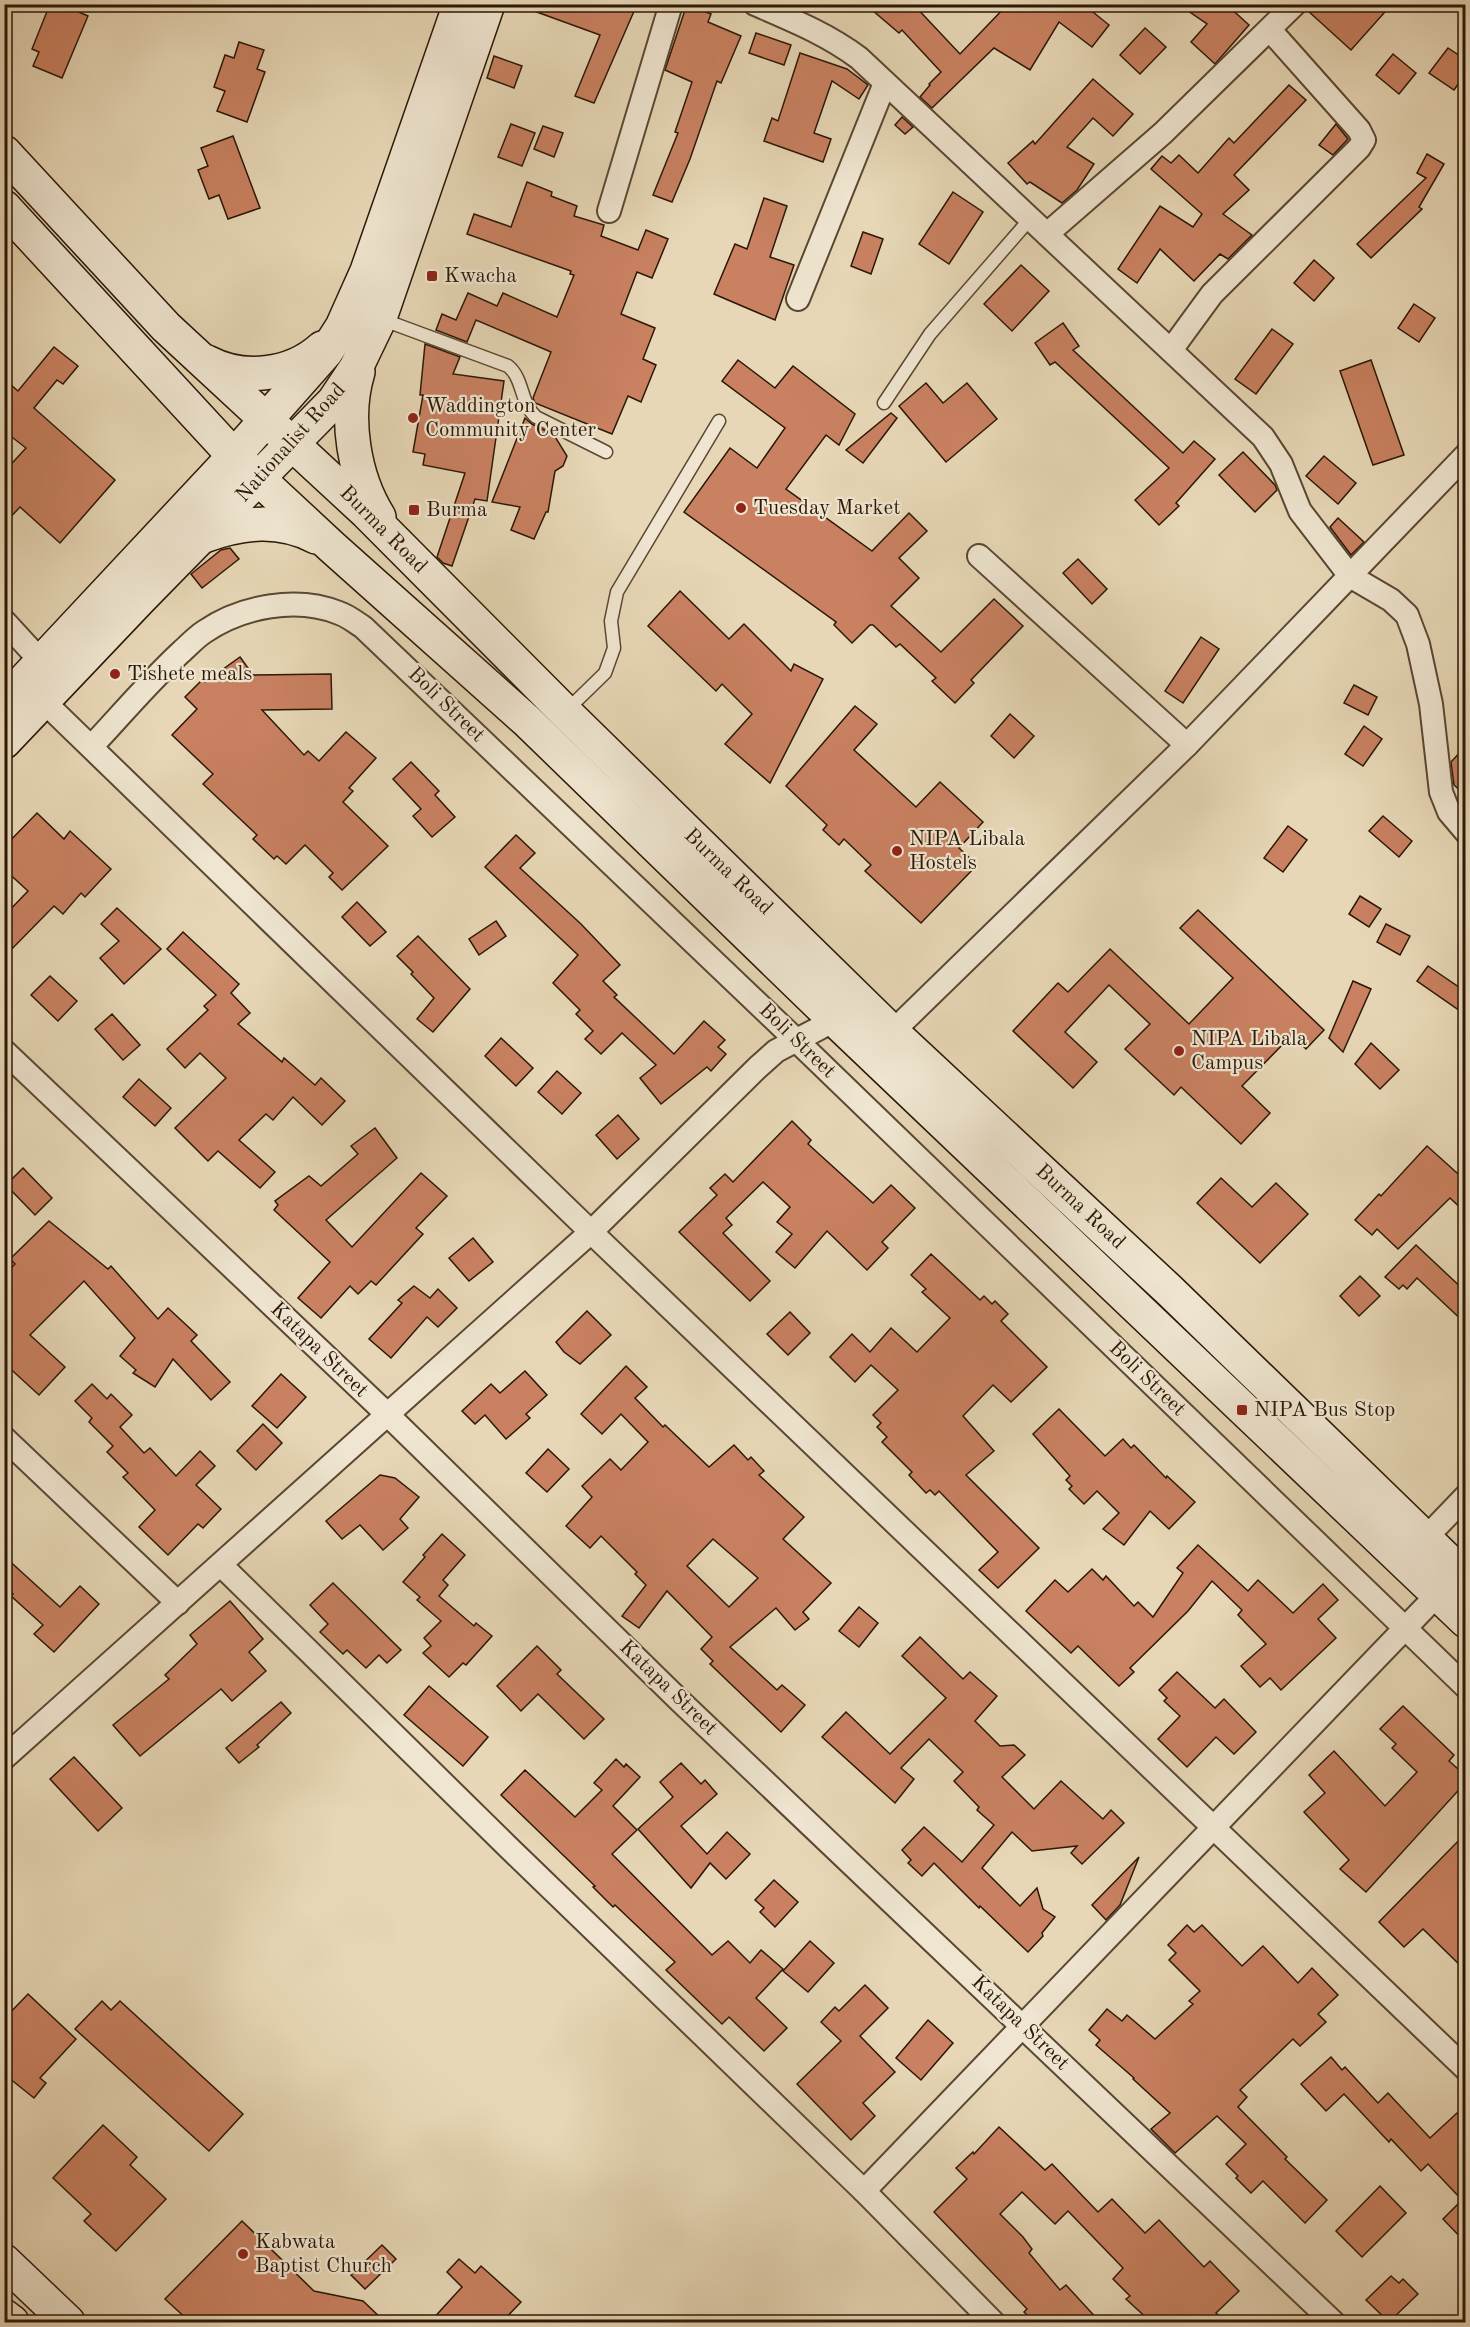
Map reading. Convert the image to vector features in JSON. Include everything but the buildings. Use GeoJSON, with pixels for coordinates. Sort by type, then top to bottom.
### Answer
{"type":"FeatureCollection","features":[{"type":"Feature","properties":{"kind":"main road","name":"Nationalist Road"},"geometry":{"type":"LineString","coordinates":[[4,742],[35,686],[186,507],[326,352],[356,298],[367,271],[460,4]]}},
{"type":"Feature","properties":{"kind":"main road","name":"Nationalist Road"},"geometry":{"type":"LineString","coordinates":[[35,686],[140,599],[334,401],[356,368],[380,318],[488,4]]}},
{"type":"Feature","properties":{"kind":"main road","name":"Burma Road"},"geometry":{"type":"LineString","coordinates":[[4,152],[166,327],[392,538],[565,712],[881,1042],[1414,1550],[1466,1578]]}},
{"type":"Feature","properties":{"kind":"main road","name":"Burma Road"},"geometry":{"type":"LineString","coordinates":[[4,207],[234,456],[259,480],[527,721],[835,1020],[881,1042]]}},
{"type":"Feature","properties":{"kind":"main road"},"geometry":{"type":"LineString","coordinates":[[198,357],[220,368],[244,374],[270,373],[294,365],[317,352],[336,335]]}},
{"type":"Feature","properties":{"kind":"main road"},"geometry":{"type":"LineString","coordinates":[[366,348],[356,380],[352,413],[354,447],[362,479],[375,510],[392,538]]}},
{"type":"Feature","properties":{"kind":"main road"},"geometry":{"type":"LineString","coordinates":[[186,507],[198,484],[204,458],[201,432],[190,408]]}},
{"type":"Feature","properties":{"kind":"main road"},"geometry":{"type":"LineString","coordinates":[[202,537],[227,528],[261,523],[278,524],[303,530],[326,542]]}},
{"type":"Feature","properties":{"kind":"main road","name":"Burma Road"},"geometry":{"type":"LineString","coordinates":[[1414,1550],[1437,1594],[1466,1621]]}},
{"type":"Feature","properties":{"kind":"main road"},"geometry":{"type":"LineString","coordinates":[[4,2261],[68,2322]]}},
{"type":"Feature","properties":{"kind":"main road"},"geometry":{"type":"LineString","coordinates":[[4,2316],[12,2322]]}},
{"type":"Feature","properties":{"kind":"street"},"geometry":{"type":"LineString","coordinates":[[609,211],[671,4]]}},
{"type":"Feature","properties":{"kind":"street"},"geometry":{"type":"LineString","coordinates":[[755,4],[793,11],[859,58],[1263,437],[1273,450],[1300,512],[1350,576],[1391,600],[1407,615],[1418,644],[1431,704],[1441,792],[1449,812],[1466,832]]}},
{"type":"Feature","properties":{"kind":"street"},"geometry":{"type":"LineString","coordinates":[[1039,227],[1163,133],[1295,4]]}},
{"type":"Feature","properties":{"kind":"street"},"geometry":{"type":"LineString","coordinates":[[1171,350],[1212,294],[1359,148],[1364,140],[1359,130],[1270,30]]}},
{"type":"Feature","properties":{"kind":"street"},"geometry":{"type":"LineString","coordinates":[[798,299],[885,83]]}},
{"type":"Feature","properties":{"kind":"street"},"geometry":{"type":"LineString","coordinates":[[881,1042],[1187,745],[1466,455]]}},
{"type":"Feature","properties":{"kind":"street"},"geometry":{"type":"LineString","coordinates":[[979,556],[1187,745]]}},
{"type":"Feature","properties":{"kind":"street","name":"Boli Street"},"geometry":{"type":"LineString","coordinates":[[92,746],[164,669],[203,632],[244,612],[298,604],[322,607],[341,614],[363,627],[796,1040],[1466,1687]]}},
{"type":"Feature","properties":{"kind":"street"},"geometry":{"type":"LineString","coordinates":[[4,621],[35,686],[92,746],[591,1232],[1466,2069]]}},
{"type":"Feature","properties":{"kind":"street"},"geometry":{"type":"LineString","coordinates":[[4,1758],[591,1232],[776,1051],[835,1020]]}},
{"type":"Feature","properties":{"kind":"street","name":"Katapa Street"},"geometry":{"type":"LineString","coordinates":[[4,1051],[387,1415],[678,1700],[1333,2322]]}},
{"type":"Feature","properties":{"kind":"street"},"geometry":{"type":"LineString","coordinates":[[4,1438],[178,1603]]}},
{"type":"Feature","properties":{"kind":"street"},"geometry":{"type":"LineString","coordinates":[[1414,1550],[1466,1496]]}},
{"type":"Feature","properties":{"kind":"street"},"geometry":{"type":"LineString","coordinates":[[221,1565],[497,1837],[864,2191],[993,2322]]}},
{"type":"Feature","properties":{"kind":"street"},"geometry":{"type":"LineString","coordinates":[[864,2191],[1437,1594]]}},
{"type":"Feature","properties":{"kind":"lane"},"geometry":{"type":"LineString","coordinates":[[884,403],[930,334],[1039,227]]}},
{"type":"Feature","properties":{"kind":"lane"},"geometry":{"type":"LineString","coordinates":[[380,318],[508,366],[516,372],[527,410],[536,417],[606,452]]}},
{"type":"Feature","properties":{"kind":"lane"},"geometry":{"type":"LineString","coordinates":[[565,712],[605,673],[614,648],[611,621],[617,592],[719,421]]}},
{"type":"Feature","properties":{"kind":"place","name":"Kwacha"},"geometry":{"type":"Point","coordinates":[432,276]}},
{"type":"Feature","properties":{"kind":"place","name":"Waddington Community Center"},"geometry":{"type":"Point","coordinates":[413,418]}},
{"type":"Feature","properties":{"kind":"place","name":"Tuesday Market"},"geometry":{"type":"Point","coordinates":[741,508]}},
{"type":"Feature","properties":{"kind":"place","name":"Burma"},"geometry":{"type":"Point","coordinates":[414,510]}},
{"type":"Feature","properties":{"kind":"place","name":"Tishete meals"},"geometry":{"type":"Point","coordinates":[115,674]}},
{"type":"Feature","properties":{"kind":"place","name":"NIPA Libala Hostels"},"geometry":{"type":"Point","coordinates":[897,851]}},
{"type":"Feature","properties":{"kind":"place","name":"NIPA Libala Campus"},"geometry":{"type":"Point","coordinates":[1179,1051]}},
{"type":"Feature","properties":{"kind":"place","name":"NIPA Bus Stop"},"geometry":{"type":"Point","coordinates":[1242,1410]}},
{"type":"Feature","properties":{"kind":"place","name":"Kabwata Baptist Church"},"geometry":{"type":"Point","coordinates":[243,2254]}}]}
